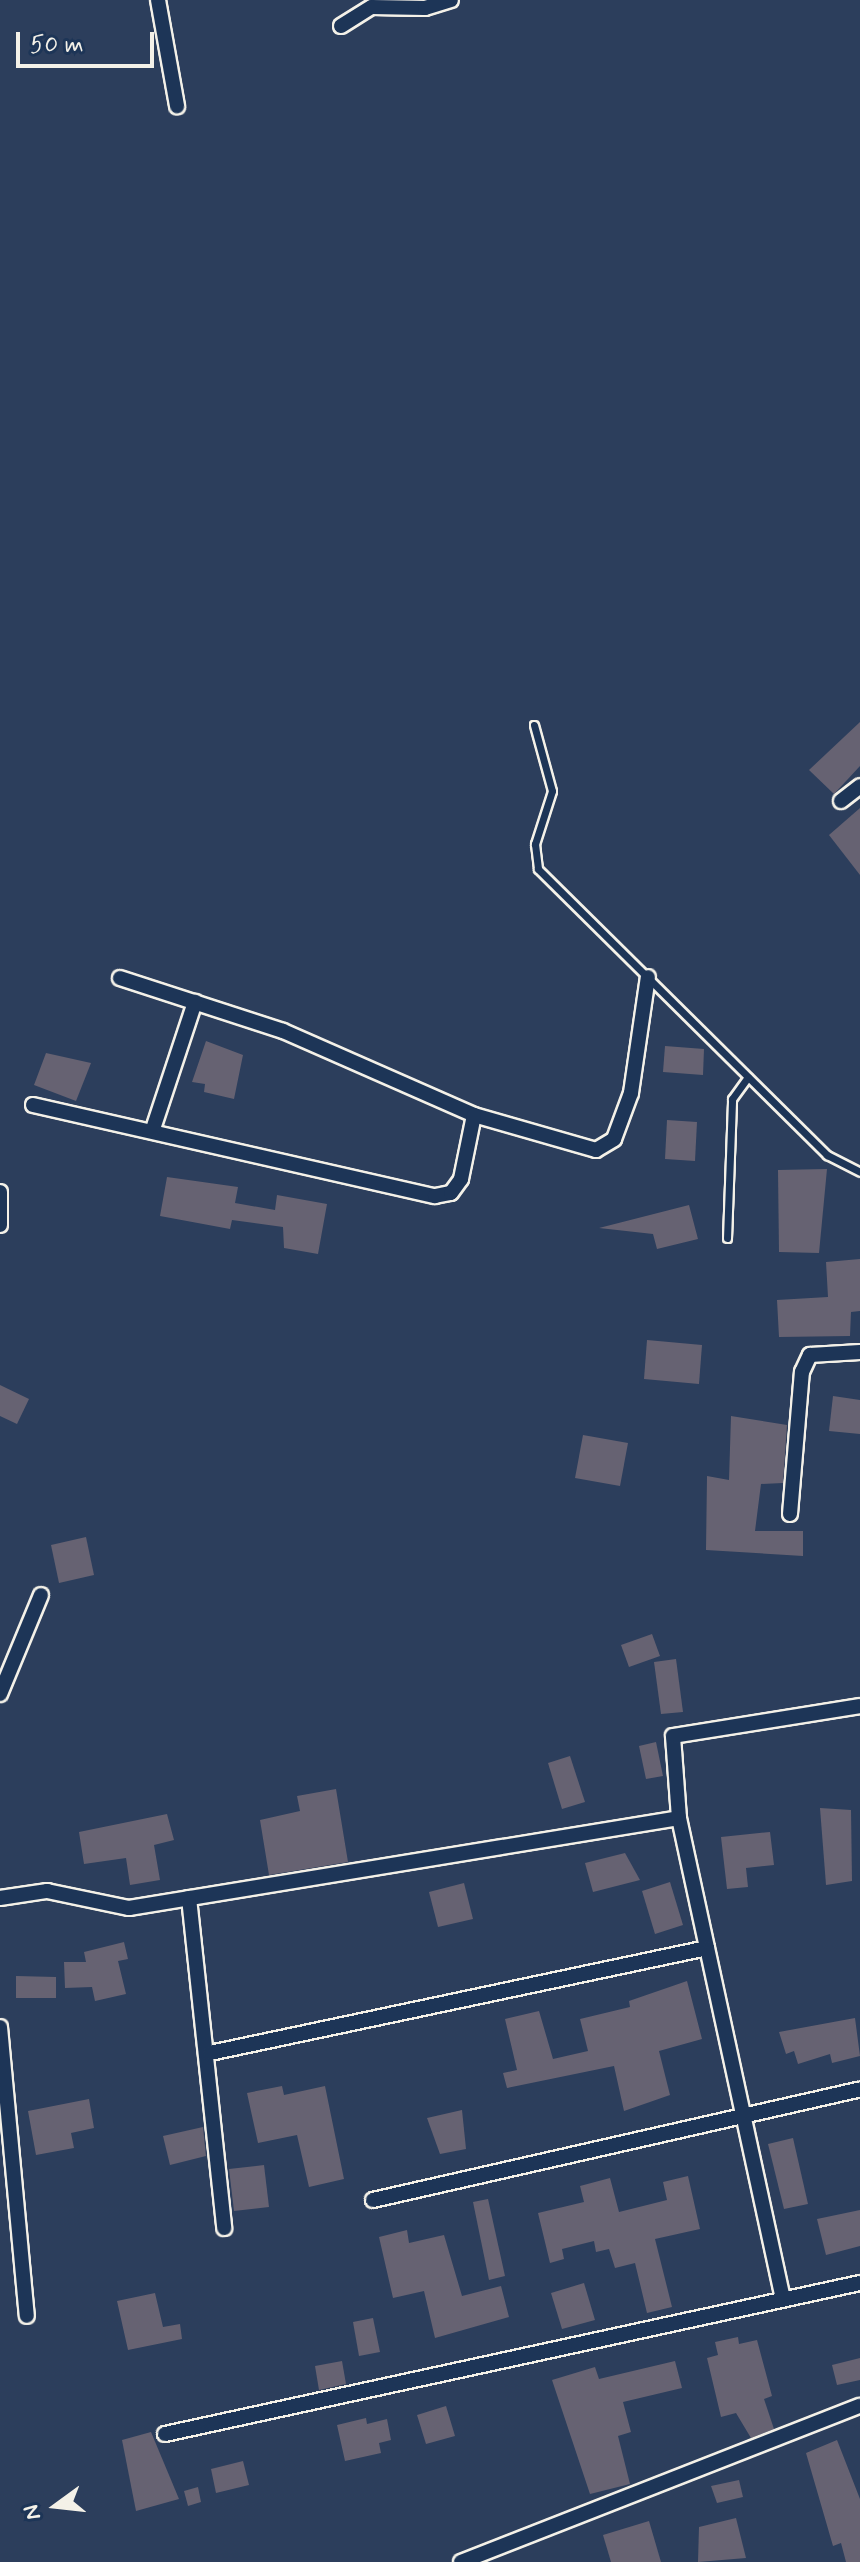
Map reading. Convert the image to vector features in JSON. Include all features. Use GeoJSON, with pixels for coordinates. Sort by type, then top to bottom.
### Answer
{"type":"FeatureCollection","features":[{"type":"Feature","properties":{"kind":"street"},"geometry":{"type":"LineString","coordinates":[[158,0],[177,106]]}},
{"type":"Feature","properties":{"kind":"street"},"geometry":{"type":"LineString","coordinates":[[341,26],[372,7],[425,8],[451,0]]}},
{"type":"Feature","properties":{"kind":"street"},"geometry":{"type":"LineString","coordinates":[[841,801],[860,786]]}},
{"type":"Feature","properties":{"kind":"street"},"geometry":{"type":"LineString","coordinates":[[120,978],[283,1031],[474,1115],[596,1150],[614,1139],[631,1093],[648,977]]}},
{"type":"Feature","properties":{"kind":"street"},"geometry":{"type":"LineString","coordinates":[[153,1129],[195,1002]]}},
{"type":"Feature","properties":{"kind":"street"},"geometry":{"type":"LineString","coordinates":[[33,1105],[153,1129],[435,1196],[451,1193],[461,1179],[474,1115]]}},
{"type":"Feature","properties":{"kind":"street"},"geometry":{"type":"LineString","coordinates":[[0,1192],[0,1225]]}},
{"type":"Feature","properties":{"kind":"street"},"geometry":{"type":"LineString","coordinates":[[790,1514],[802,1372],[810,1355],[860,1352]]}},
{"type":"Feature","properties":{"kind":"street"},"geometry":{"type":"LineString","coordinates":[[0,1694],[41,1595]]}},
{"type":"Feature","properties":{"kind":"street"},"geometry":{"type":"LineString","coordinates":[[783,2299],[738,2113],[679,1818],[673,1736],[860,1706]]}},
{"type":"Feature","properties":{"kind":"street"},"geometry":{"type":"LineString","coordinates":[[0,1898],[47,1891],[106,1908],[189,1898],[679,1818]]}},
{"type":"Feature","properties":{"kind":"street"},"geometry":{"type":"LineString","coordinates":[[189,1898],[210,2053],[224,2228]]}},
{"type":"Feature","properties":{"kind":"street"},"geometry":{"type":"LineString","coordinates":[[210,2053],[707,1948]]}},
{"type":"Feature","properties":{"kind":"street"},"geometry":{"type":"LineString","coordinates":[[0,2027],[27,2316]]}},
{"type":"Feature","properties":{"kind":"street"},"geometry":{"type":"LineString","coordinates":[[373,2200],[738,2113],[860,2089]]}},
{"type":"Feature","properties":{"kind":"street"},"geometry":{"type":"LineString","coordinates":[[165,2434],[860,2283]]}},
{"type":"Feature","properties":{"kind":"street"},"geometry":{"type":"LineString","coordinates":[[461,2562],[860,2406]]}},
{"type":"Feature","properties":{"kind":"lane"},"geometry":{"type":"LineString","coordinates":[[534,725],[552,791],[535,844],[538,869],[827,1155],[860,1172]]}},
{"type":"Feature","properties":{"kind":"lane"},"geometry":{"type":"LineString","coordinates":[[727,1238],[732,1099],[748,1077]]}},
{"type":"Feature","properties":{"kind":"building"},"geometry":{"type":"Polygon","coordinates":[[[860,722],[860,766],[834,794],[809,770],[860,722]]]}},
{"type":"Feature","properties":{"kind":"building"},"geometry":{"type":"Polygon","coordinates":[[[860,808],[860,875],[829,835],[860,808]]]}},
{"type":"Feature","properties":{"kind":"building"},"geometry":{"type":"Polygon","coordinates":[[[206,1041],[243,1055],[234,1099],[204,1092],[205,1084],[192,1082],[206,1041]]]}},
{"type":"Feature","properties":{"kind":"building"},"geometry":{"type":"Polygon","coordinates":[[[665,1046],[704,1049],[703,1075],[663,1072],[665,1046]]]}},
{"type":"Feature","properties":{"kind":"building"},"geometry":{"type":"Polygon","coordinates":[[[46,1053],[91,1063],[76,1101],[34,1085],[46,1053]]]}},
{"type":"Feature","properties":{"kind":"building"},"geometry":{"type":"Polygon","coordinates":[[[667,1120],[697,1122],[695,1161],[665,1159],[667,1120]]]}},
{"type":"Feature","properties":{"kind":"building"},"geometry":{"type":"Polygon","coordinates":[[[827,1169],[819,1253],[779,1252],[778,1170],[827,1169]]]}},
{"type":"Feature","properties":{"kind":"building"},"geometry":{"type":"Polygon","coordinates":[[[167,1177],[238,1187],[235,1203],[275,1210],[277,1195],[327,1204],[318,1254],[284,1248],[283,1227],[232,1220],[230,1229],[160,1216],[167,1177]]]}},
{"type":"Feature","properties":{"kind":"building"},"geometry":{"type":"Polygon","coordinates":[[[689,1205],[698,1239],[657,1249],[653,1234],[599,1228],[689,1205]]]}},
{"type":"Feature","properties":{"kind":"building"},"geometry":{"type":"Polygon","coordinates":[[[860,1259],[860,1311],[851,1312],[850,1336],[779,1337],[777,1300],[828,1297],[826,1262],[860,1259]]]}},
{"type":"Feature","properties":{"kind":"building"},"geometry":{"type":"Polygon","coordinates":[[[647,1340],[702,1345],[699,1384],[644,1379],[647,1340]]]}},
{"type":"Feature","properties":{"kind":"building"},"geometry":{"type":"Polygon","coordinates":[[[0,1385],[29,1399],[17,1424],[0,1416],[0,1385]]]}},
{"type":"Feature","properties":{"kind":"building"},"geometry":{"type":"Polygon","coordinates":[[[833,1396],[860,1400],[860,1434],[829,1431],[833,1396]]]}},
{"type":"Feature","properties":{"kind":"building"},"geometry":{"type":"Polygon","coordinates":[[[731,1416],[787,1425],[783,1483],[761,1484],[755,1531],[803,1531],[803,1556],[706,1550],[707,1476],[729,1480],[731,1416]]]}},
{"type":"Feature","properties":{"kind":"building"},"geometry":{"type":"Polygon","coordinates":[[[583,1435],[628,1443],[620,1486],[575,1478],[583,1435]]]}},
{"type":"Feature","properties":{"kind":"building"},"geometry":{"type":"Polygon","coordinates":[[[86,1537],[94,1575],[59,1583],[51,1545],[86,1537]]]}},
{"type":"Feature","properties":{"kind":"building"},"geometry":{"type":"Polygon","coordinates":[[[652,1634],[660,1656],[629,1667],[621,1645],[652,1634]]]}},
{"type":"Feature","properties":{"kind":"building"},"geometry":{"type":"Polygon","coordinates":[[[676,1659],[683,1712],[661,1714],[654,1662],[676,1659]]]}},
{"type":"Feature","properties":{"kind":"building"},"geometry":{"type":"Polygon","coordinates":[[[656,1742],[663,1776],[646,1779],[639,1746],[656,1742]]]}},
{"type":"Feature","properties":{"kind":"building"},"geometry":{"type":"Polygon","coordinates":[[[570,1756],[585,1802],[562,1809],[548,1763],[570,1756]]]}},
{"type":"Feature","properties":{"kind":"building"},"geometry":{"type":"Polygon","coordinates":[[[336,1789],[348,1862],[269,1875],[260,1820],[300,1811],[297,1796],[336,1789]]]}},
{"type":"Feature","properties":{"kind":"building"},"geometry":{"type":"Polygon","coordinates":[[[820,1808],[851,1810],[852,1881],[826,1885],[820,1808]]]}},
{"type":"Feature","properties":{"kind":"building"},"geometry":{"type":"Polygon","coordinates":[[[167,1814],[174,1840],[154,1845],[160,1880],[130,1885],[126,1858],[84,1864],[79,1832],[167,1814]]]}},
{"type":"Feature","properties":{"kind":"building"},"geometry":{"type":"Polygon","coordinates":[[[770,1832],[774,1865],[746,1868],[748,1887],[727,1889],[721,1837],[770,1832]]]}},
{"type":"Feature","properties":{"kind":"building"},"geometry":{"type":"Polygon","coordinates":[[[625,1853],[640,1880],[593,1892],[585,1863],[625,1853]]]}},
{"type":"Feature","properties":{"kind":"building"},"geometry":{"type":"Polygon","coordinates":[[[670,1882],[683,1925],[655,1934],[642,1891],[670,1882]]]}},
{"type":"Feature","properties":{"kind":"building"},"geometry":{"type":"Polygon","coordinates":[[[464,1883],[473,1919],[438,1927],[429,1892],[464,1883]]]}},
{"type":"Feature","properties":{"kind":"building"},"geometry":{"type":"Polygon","coordinates":[[[124,1942],[128,1959],[118,1961],[126,1994],[95,2001],[92,1987],[65,1988],[64,1962],[86,1962],[84,1952],[124,1942]]]}},
{"type":"Feature","properties":{"kind":"building"},"geometry":{"type":"Polygon","coordinates":[[[16,1976],[56,1977],[56,1998],[16,1998],[16,1976]]]}},
{"type":"Feature","properties":{"kind":"building"},"geometry":{"type":"Polygon","coordinates":[[[687,1981],[702,2039],[659,2051],[670,2095],[624,2111],[614,2066],[507,2088],[503,2073],[517,2070],[505,2019],[539,2011],[553,2059],[588,2051],[580,2019],[630,2007],[629,2001],[687,1981]]]}},
{"type":"Feature","properties":{"kind":"building"},"geometry":{"type":"Polygon","coordinates":[[[855,2018],[860,2056],[832,2063],[830,2054],[798,2064],[794,2051],[786,2054],[779,2032],[855,2018]]]}},
{"type":"Feature","properties":{"kind":"building"},"geometry":{"type":"Polygon","coordinates":[[[282,2086],[284,2095],[325,2086],[344,2179],[309,2187],[297,2135],[258,2143],[247,2093],[282,2086]]]}},
{"type":"Feature","properties":{"kind":"building"},"geometry":{"type":"Polygon","coordinates":[[[89,2099],[94,2128],[71,2133],[74,2148],[36,2155],[28,2111],[89,2099]]]}},
{"type":"Feature","properties":{"kind":"building"},"geometry":{"type":"Polygon","coordinates":[[[462,2110],[466,2149],[440,2154],[427,2118],[462,2110]]]}},
{"type":"Feature","properties":{"kind":"building"},"geometry":{"type":"Polygon","coordinates":[[[203,2127],[206,2156],[170,2165],[163,2136],[203,2127]]]}},
{"type":"Feature","properties":{"kind":"building"},"geometry":{"type":"Polygon","coordinates":[[[793,2138],[808,2204],[784,2209],[768,2144],[793,2138]]]}},
{"type":"Feature","properties":{"kind":"building"},"geometry":{"type":"Polygon","coordinates":[[[264,2165],[269,2207],[234,2211],[229,2169],[264,2165]]]}},
{"type":"Feature","properties":{"kind":"building"},"geometry":{"type":"Polygon","coordinates":[[[688,2176],[700,2229],[655,2239],[672,2307],[647,2313],[635,2263],[615,2268],[609,2249],[596,2252],[594,2241],[562,2249],[564,2259],[550,2263],[538,2213],[584,2202],[580,2186],[610,2178],[619,2212],[667,2200],[663,2182],[688,2176]]]}},
{"type":"Feature","properties":{"kind":"building"},"geometry":{"type":"Polygon","coordinates":[[[488,2199],[505,2276],[489,2280],[473,2202],[488,2199]]]}},
{"type":"Feature","properties":{"kind":"building"},"geometry":{"type":"Polygon","coordinates":[[[860,2210],[860,2246],[826,2255],[817,2219],[860,2210]]]}},
{"type":"Feature","properties":{"kind":"building"},"geometry":{"type":"Polygon","coordinates":[[[407,2230],[409,2243],[444,2235],[462,2296],[501,2286],[509,2317],[435,2338],[424,2291],[393,2298],[379,2237],[407,2230]]]}},
{"type":"Feature","properties":{"kind":"building"},"geometry":{"type":"Polygon","coordinates":[[[584,2283],[595,2320],[562,2329],[551,2293],[584,2283]]]}},
{"type":"Feature","properties":{"kind":"building"},"geometry":{"type":"Polygon","coordinates":[[[155,2293],[163,2327],[180,2324],[182,2339],[128,2350],[117,2301],[155,2293]]]}},
{"type":"Feature","properties":{"kind":"building"},"geometry":{"type":"Polygon","coordinates":[[[373,2318],[380,2352],[359,2356],[353,2322],[373,2318]]]}},
{"type":"Feature","properties":{"kind":"building"},"geometry":{"type":"Polygon","coordinates":[[[738,2337],[739,2344],[757,2340],[772,2396],[764,2399],[774,2429],[751,2438],[736,2413],[721,2417],[707,2358],[718,2355],[715,2342],[738,2337]]]}},
{"type":"Feature","properties":{"kind":"building"},"geometry":{"type":"Polygon","coordinates":[[[860,2358],[860,2380],[837,2385],[832,2365],[860,2358]]]}},
{"type":"Feature","properties":{"kind":"building"},"geometry":{"type":"Polygon","coordinates":[[[342,2361],[346,2384],[319,2390],[315,2366],[342,2361]]]}},
{"type":"Feature","properties":{"kind":"building"},"geometry":{"type":"Polygon","coordinates":[[[675,2361],[682,2388],[623,2402],[631,2432],[618,2436],[630,2484],[590,2494],[552,2380],[595,2367],[599,2379],[675,2361]]]}},
{"type":"Feature","properties":{"kind":"building"},"geometry":{"type":"Polygon","coordinates":[[[446,2406],[455,2436],[426,2444],[417,2415],[446,2406]]]}},
{"type":"Feature","properties":{"kind":"building"},"geometry":{"type":"Polygon","coordinates":[[[366,2418],[367,2424],[387,2419],[391,2440],[379,2443],[381,2453],[345,2461],[337,2425],[366,2418]]]}},
{"type":"Feature","properties":{"kind":"building"},"geometry":{"type":"Polygon","coordinates":[[[151,2432],[179,2499],[136,2511],[122,2440],[151,2432]]]}},
{"type":"Feature","properties":{"kind":"building"},"geometry":{"type":"Polygon","coordinates":[[[837,2440],[860,2499],[860,2562],[846,2562],[841,2543],[833,2546],[806,2453],[837,2440]]]}},
{"type":"Feature","properties":{"kind":"building"},"geometry":{"type":"Polygon","coordinates":[[[243,2461],[249,2485],[216,2493],[211,2469],[243,2461]]]}},
{"type":"Feature","properties":{"kind":"building"},"geometry":{"type":"Polygon","coordinates":[[[739,2480],[743,2497],[717,2503],[711,2486],[739,2480]]]}},
{"type":"Feature","properties":{"kind":"building"},"geometry":{"type":"Polygon","coordinates":[[[198,2487],[201,2502],[188,2506],[184,2491],[198,2487]]]}},
{"type":"Feature","properties":{"kind":"building"},"geometry":{"type":"Polygon","coordinates":[[[736,2518],[746,2558],[698,2562],[699,2527],[736,2518]]]}},
{"type":"Feature","properties":{"kind":"building"},"geometry":{"type":"Polygon","coordinates":[[[649,2521],[661,2562],[611,2562],[603,2535],[649,2521]]]}}]}
